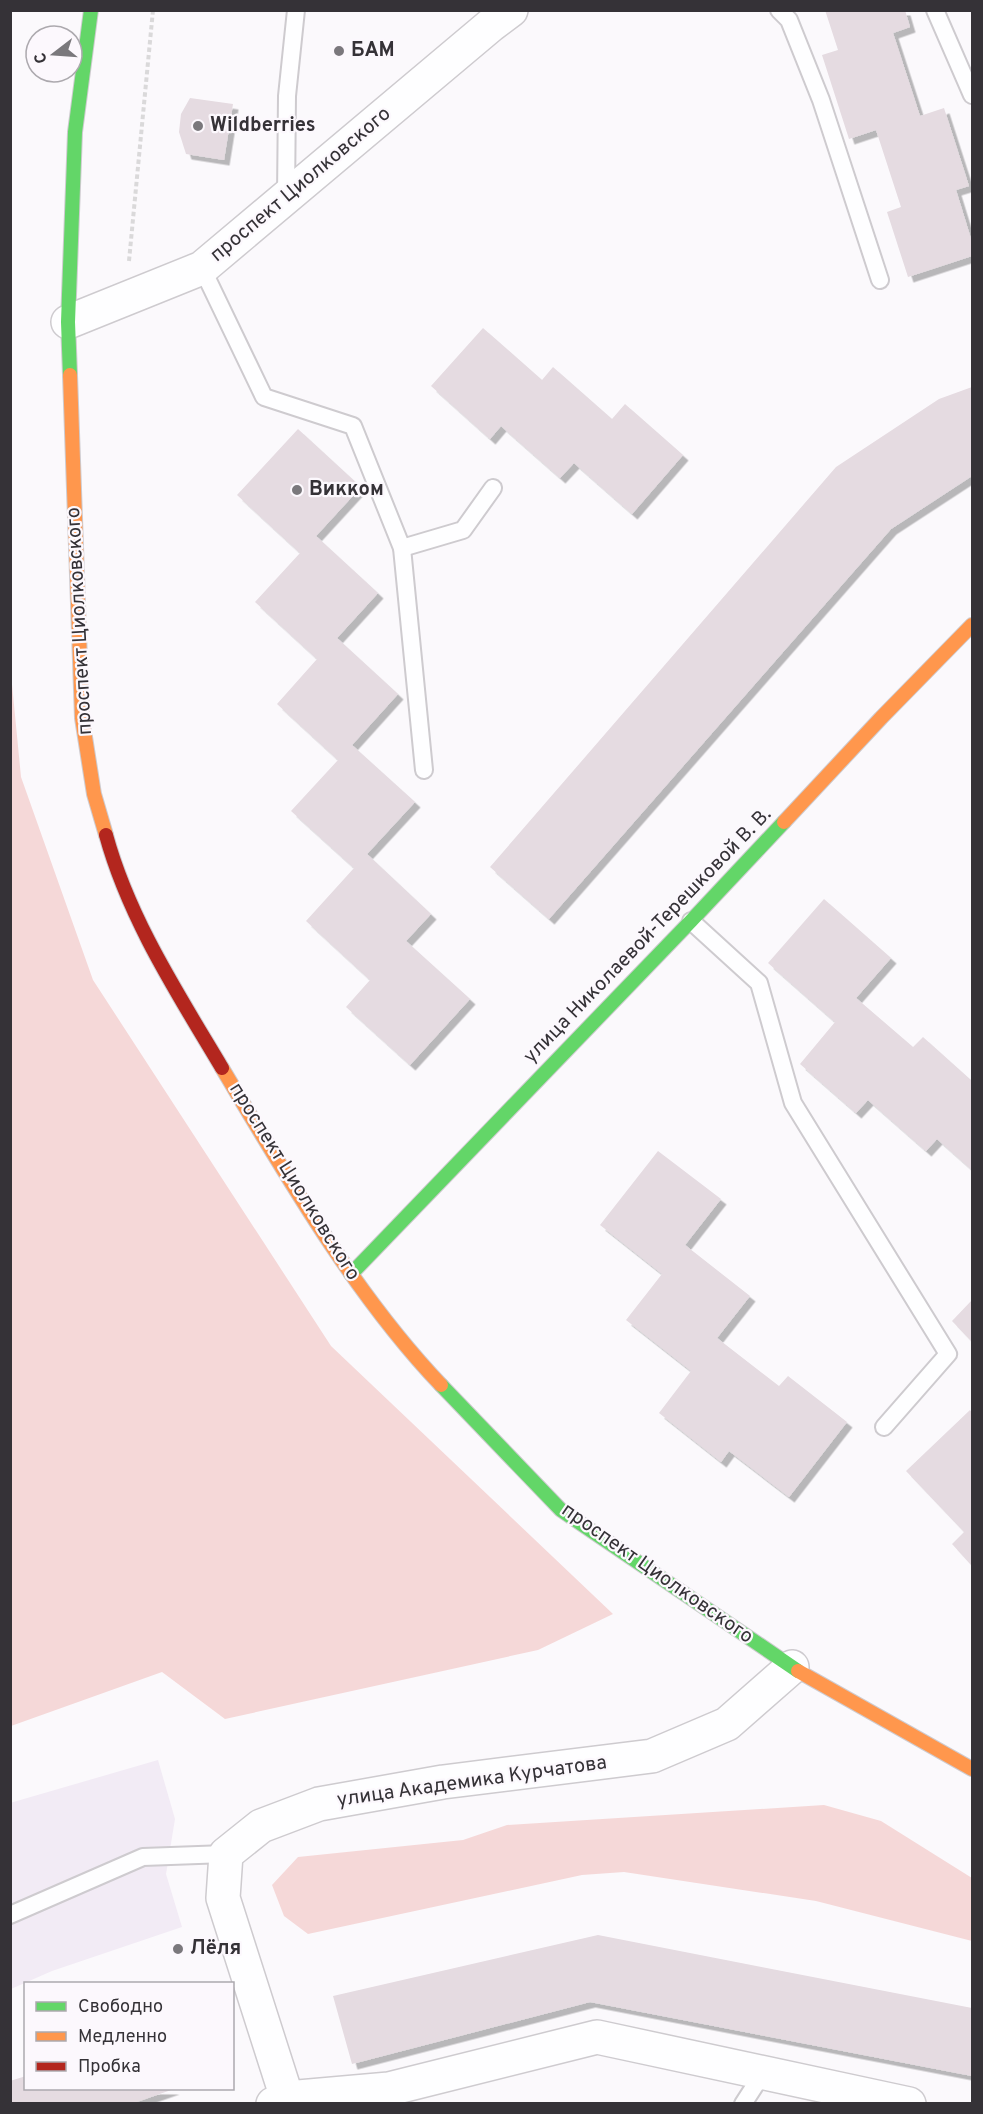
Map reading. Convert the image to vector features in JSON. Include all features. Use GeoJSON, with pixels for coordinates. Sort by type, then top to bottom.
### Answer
{"type":"FeatureCollection","features":[{"type":"Feature","properties":{"kind":"main road","name":"проспект Циолковского"},"geometry":{"type":"LineString","coordinates":[[91,10],[75,132],[68,322],[82,718],[94,794],[113,862],[159,963],[265,1140],[351,1274],[416,1359],[561,1510],[792,1667],[972,1769]]}},
{"type":"Feature","properties":{"kind":"main road","name":"улица Николаевой-Терешковой В. В."},"geometry":{"type":"LineString","coordinates":[[351,1274],[972,625]]}},
{"type":"Feature","properties":{"kind":"street","name":"проспект Циолковского"},"geometry":{"type":"LineString","coordinates":[[68,322],[202,268],[511,10]]}},
{"type":"Feature","properties":{"kind":"street","name":"улица Академика Курчатова"},"geometry":{"type":"LineString","coordinates":[[226,1854],[261,1826],[319,1804],[443,1782],[652,1756],[727,1724],[792,1667]]}},
{"type":"Feature","properties":{"kind":"street"},"geometry":{"type":"LineString","coordinates":[[226,1854],[223,1898],[280,2101],[387,2096],[597,2037],[909,2103]]}},
{"type":"Feature","properties":{"kind":"lane"},"geometry":{"type":"LineString","coordinates":[[286,197],[287,96],[296,10]]}},
{"type":"Feature","properties":{"kind":"lane"},"geometry":{"type":"LineString","coordinates":[[779,10],[789,20],[821,100],[880,280]]}},
{"type":"Feature","properties":{"kind":"lane"},"geometry":{"type":"LineString","coordinates":[[935,10],[972,95]]}},
{"type":"Feature","properties":{"kind":"lane"},"geometry":{"type":"LineString","coordinates":[[202,268],[264,397],[353,426],[402,548],[424,770]]}},
{"type":"Feature","properties":{"kind":"lane"},"geometry":{"type":"LineString","coordinates":[[402,548],[463,530],[493,488]]}},
{"type":"Feature","properties":{"kind":"lane"},"geometry":{"type":"LineString","coordinates":[[691,921],[759,983],[794,1103],[948,1354],[884,1427]]}},
{"type":"Feature","properties":{"kind":"lane"},"geometry":{"type":"LineString","coordinates":[[10,1915],[143,1857],[226,1854]]}},
{"type":"Feature","properties":{"kind":"lane"},"geometry":{"type":"LineString","coordinates":[[743,2103],[763,2073]]}},
{"type":"Feature","properties":{"kind":"path"},"geometry":{"type":"LineString","coordinates":[[125,299],[153,10]]}},
{"type":"Feature","properties":{"kind":"shaded area"},"geometry":{"type":"Polygon","coordinates":[[[11,674],[21,777],[93,980],[331,1346],[613,1614],[538,1650],[225,1719],[162,1672],[11,1726],[11,674]]]}},
{"type":"Feature","properties":{"kind":"shaded area"},"geometry":{"type":"Polygon","coordinates":[[[158,1760],[175,1819],[166,1874],[182,1927],[52,1971],[11,1989],[10,1803],[158,1760]]]}},
{"type":"Feature","properties":{"kind":"shaded area"},"geometry":{"type":"Polygon","coordinates":[[[824,1805],[881,1821],[972,1878],[972,1941],[816,1901],[624,1872],[582,1875],[308,1934],[284,1916],[272,1885],[298,1857],[463,1840],[507,1825],[824,1805]]]}},
{"type":"Feature","properties":{"kind":"building"},"geometry":{"type":"Polygon","coordinates":[[[825,10],[905,10],[910,27],[893,33],[920,116],[944,108],[969,186],[956,190],[972,242],[972,256],[908,277],[887,212],[901,207],[876,130],[849,139],[822,55],[838,50],[825,10]]]}},
{"type":"Feature","properties":{"kind":"building"},"geometry":{"type":"Polygon","coordinates":[[[190,98],[233,104],[224,160],[186,154],[179,132],[181,114],[190,98]]]}},
{"type":"Feature","properties":{"kind":"building"},"geometry":{"type":"Polygon","coordinates":[[[483,328],[542,380],[553,367],[612,419],[625,404],[683,455],[632,514],[574,463],[560,478],[501,426],[490,439],[431,386],[483,328]]]}},
{"type":"Feature","properties":{"kind":"building"},"geometry":{"type":"Polygon","coordinates":[[[972,387],[972,476],[891,529],[549,919],[490,867],[836,467],[939,399],[972,387]]]}},
{"type":"Feature","properties":{"kind":"building"},"geometry":{"type":"Polygon","coordinates":[[[298,429],[361,487],[316,536],[378,593],[337,638],[398,694],[352,745],[415,802],[367,854],[431,914],[406,941],[470,999],[410,1065],[346,1007],[370,980],[306,921],[354,868],[291,811],[338,760],[277,704],[317,659],[255,602],[300,553],[237,495],[298,429]]]}},
{"type":"Feature","properties":{"kind":"building"},"geometry":{"type":"Polygon","coordinates":[[[824,899],[891,958],[856,998],[913,1047],[923,1037],[972,1081],[972,1170],[937,1139],[926,1151],[868,1100],[856,1113],[800,1064],[835,1022],[768,963],[824,899]]]}},
{"type":"Feature","properties":{"kind":"building"},"geometry":{"type":"Polygon","coordinates":[[[658,1151],[721,1199],[685,1245],[750,1296],[717,1338],[779,1386],[788,1376],[847,1422],[789,1497],[729,1451],[721,1462],[659,1413],[691,1371],[626,1320],[662,1274],[600,1225],[658,1151]]]}},
{"type":"Feature","properties":{"kind":"building"},"geometry":{"type":"Polygon","coordinates":[[[972,1300],[972,1342],[952,1321],[972,1300]]]}},
{"type":"Feature","properties":{"kind":"building"},"geometry":{"type":"Polygon","coordinates":[[[970,1410],[972,1413],[972,1566],[952,1544],[964,1532],[906,1471],[970,1410]]]}},
{"type":"Feature","properties":{"kind":"building"},"geometry":{"type":"Polygon","coordinates":[[[598,1935],[972,2008],[972,2076],[590,2002],[352,2064],[333,1996],[598,1935]]]}},
{"type":"Feature","properties":{"kind":"building"},"geometry":{"type":"Polygon","coordinates":[[[24,2077],[24,2090],[171,2090],[131,2104],[10,2104],[10,2081],[24,2077]]]}},
{"type":"Feature","properties":{"kind":"traffic: fast"},"geometry":{"type":"LineString","coordinates":[[70,375],[68,322],[75,132],[91,10]]}},
{"type":"Feature","properties":{"kind":"traffic: fast"},"geometry":{"type":"LineString","coordinates":[[351,1274],[784,822]]}},
{"type":"Feature","properties":{"kind":"traffic: fast"},"geometry":{"type":"LineString","coordinates":[[441,1385],[561,1510],[798,1671]]}},
{"type":"Feature","properties":{"kind":"traffic: slow"},"geometry":{"type":"LineString","coordinates":[[70,375],[82,718],[94,794],[106,835]]}},
{"type":"Feature","properties":{"kind":"traffic: slow"},"geometry":{"type":"LineString","coordinates":[[784,822],[972,625]]}},
{"type":"Feature","properties":{"kind":"traffic: slow"},"geometry":{"type":"LineString","coordinates":[[222,1068],[323,1233],[380,1313],[441,1385]]}},
{"type":"Feature","properties":{"kind":"traffic: slow"},"geometry":{"type":"LineString","coordinates":[[798,1671],[972,1769]]}},
{"type":"Feature","properties":{"kind":"traffic: jam"},"geometry":{"type":"LineString","coordinates":[[106,835],[141,926],[172,984],[222,1068]]}},
{"type":"Feature","properties":{"kind":"place","name":"БАМ"},"geometry":{"type":"Point","coordinates":[339,51]}},
{"type":"Feature","properties":{"kind":"place","name":"Wildberries"},"geometry":{"type":"Point","coordinates":[198,126]}},
{"type":"Feature","properties":{"kind":"place","name":"Викком"},"geometry":{"type":"Point","coordinates":[297,490]}},
{"type":"Feature","properties":{"kind":"place","name":"Лёля"},"geometry":{"type":"Point","coordinates":[178,1949]}}]}
